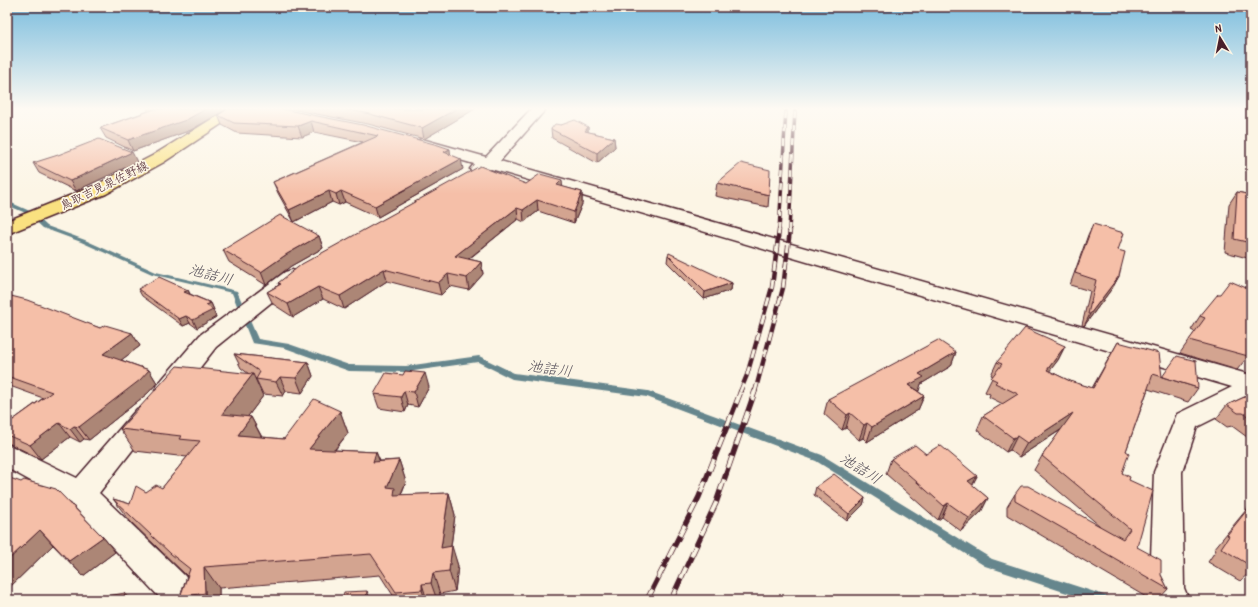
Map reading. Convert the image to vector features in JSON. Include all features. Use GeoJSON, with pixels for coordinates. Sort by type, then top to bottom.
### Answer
{"type":"FeatureCollection","features":[{"type":"Feature","properties":{"kind":"main road","name":"鳥取吉見泉佐野線"},"geometry":{"type":"LineString","coordinates":[[7,228],[100,190],[158,159],[192,137]]}},
{"type":"Feature","properties":{"kind":"street"},"geometry":{"type":"LineString","coordinates":[[462,178],[490,163],[513,137]]}},
{"type":"Feature","properties":{"kind":"street"},"geometry":{"type":"LineString","coordinates":[[406,140],[490,163],[1251,384]]}},
{"type":"Feature","properties":{"kind":"street"},"geometry":{"type":"LineString","coordinates":[[81,494],[208,341],[306,267]]}},
{"type":"Feature","properties":{"kind":"street"},"geometry":{"type":"LineString","coordinates":[[1172,600],[1168,588],[1168,472],[1186,421],[1251,389]]}},
{"type":"Feature","properties":{"kind":"street"},"geometry":{"type":"LineString","coordinates":[[7,455],[81,494],[173,587],[180,600]]}},
{"type":"Feature","properties":{"kind":"building"},"geometry":{"type":"Polygon","coordinates":[[[122,137],[136,137],[128,140],[122,137]]]}},
{"type":"Feature","properties":{"kind":"building"},"geometry":{"type":"Polygon","coordinates":[[[375,137],[409,137],[450,149],[444,152],[461,159],[375,206],[341,191],[336,194],[329,191],[289,210],[273,182],[375,137]]]}},
{"type":"Feature","properties":{"kind":"building"},"geometry":{"type":"Polygon","coordinates":[[[567,137],[614,138],[597,153],[567,137]]]}},
{"type":"Feature","properties":{"kind":"building"},"geometry":{"type":"Polygon","coordinates":[[[99,139],[132,152],[70,181],[33,163],[58,155],[99,139]]]}},
{"type":"Feature","properties":{"kind":"building"},"geometry":{"type":"Polygon","coordinates":[[[741,163],[770,170],[769,195],[717,183],[741,163]]]}},
{"type":"Feature","properties":{"kind":"building"},"geometry":{"type":"Polygon","coordinates":[[[480,166],[526,184],[540,174],[562,180],[557,185],[582,192],[574,212],[537,200],[523,210],[517,208],[455,256],[481,262],[467,278],[448,274],[438,283],[384,269],[340,296],[318,287],[288,304],[267,292],[281,284],[278,283],[302,264],[480,166]]]}},
{"type":"Feature","properties":{"kind":"building"},"geometry":{"type":"Polygon","coordinates":[[[1237,192],[1251,195],[1251,243],[1234,239],[1237,192]]]}},
{"type":"Feature","properties":{"kind":"building"},"geometry":{"type":"Polygon","coordinates":[[[280,215],[319,236],[287,254],[261,272],[223,250],[280,215]]]}},
{"type":"Feature","properties":{"kind":"building"},"geometry":{"type":"Polygon","coordinates":[[[1093,224],[1124,233],[1118,250],[1125,252],[1119,276],[1090,314],[1088,314],[1096,280],[1075,273],[1093,224]]]}},
{"type":"Feature","properties":{"kind":"building"},"geometry":{"type":"Polygon","coordinates":[[[669,253],[732,283],[705,292],[668,255],[669,253]]]}},
{"type":"Feature","properties":{"kind":"building"},"geometry":{"type":"Polygon","coordinates":[[[159,277],[188,290],[184,292],[211,303],[206,305],[213,310],[193,320],[186,316],[179,319],[138,289],[159,277]]]}},
{"type":"Feature","properties":{"kind":"building"},"geometry":{"type":"Polygon","coordinates":[[[1230,281],[1251,290],[1251,351],[1248,356],[1189,340],[1205,318],[1200,316],[1230,281]]]}},
{"type":"Feature","properties":{"kind":"building"},"geometry":{"type":"Polygon","coordinates":[[[7,295],[27,300],[100,328],[105,325],[132,333],[103,354],[149,370],[140,380],[79,427],[74,426],[70,429],[59,423],[30,445],[7,435],[7,418],[13,420],[52,392],[7,376],[7,295]]]}},
{"type":"Feature","properties":{"kind":"building"},"geometry":{"type":"Polygon","coordinates":[[[1025,328],[1065,346],[1047,370],[1070,381],[1093,388],[1118,342],[1159,353],[1162,377],[1153,374],[1126,451],[1129,453],[1122,473],[1130,477],[1129,480],[1153,491],[1137,547],[1161,560],[1161,575],[1168,589],[1015,501],[1015,494],[1021,486],[1028,486],[1123,539],[1130,529],[1042,456],[1073,413],[1027,443],[1017,436],[1013,438],[983,416],[1018,394],[995,383],[997,381],[991,378],[1002,364],[997,362],[1025,328]]]}},
{"type":"Feature","properties":{"kind":"building"},"geometry":{"type":"Polygon","coordinates":[[[938,340],[956,352],[919,374],[924,377],[909,385],[924,396],[872,427],[867,423],[864,425],[850,413],[847,415],[828,399],[938,340]]]}},
{"type":"Feature","properties":{"kind":"building"},"geometry":{"type":"Polygon","coordinates":[[[234,354],[308,362],[296,378],[280,377],[276,382],[256,379],[260,372],[234,354]]]}},
{"type":"Feature","properties":{"kind":"building"},"geometry":{"type":"Polygon","coordinates":[[[1177,356],[1196,361],[1198,388],[1162,377],[1177,356]]]}},
{"type":"Feature","properties":{"kind":"building"},"geometry":{"type":"Polygon","coordinates":[[[177,366],[253,374],[222,414],[251,417],[238,435],[284,439],[314,399],[340,411],[309,449],[376,452],[373,462],[399,460],[387,487],[395,488],[394,495],[449,493],[441,548],[452,546],[449,571],[433,573],[431,583],[422,584],[422,590],[396,592],[371,554],[204,567],[205,593],[180,597],[190,569],[171,554],[113,499],[130,504],[136,486],[146,492],[156,485],[162,488],[200,441],[179,439],[181,436],[120,429],[177,366]]]}},
{"type":"Feature","properties":{"kind":"building"},"geometry":{"type":"Polygon","coordinates":[[[405,371],[425,373],[414,392],[404,391],[401,397],[374,394],[386,373],[403,375],[405,371]]]}},
{"type":"Feature","properties":{"kind":"building"},"geometry":{"type":"Polygon","coordinates":[[[1251,394],[1251,418],[1243,413],[1238,413],[1227,405],[1251,394]]]}},
{"type":"Feature","properties":{"kind":"building"},"geometry":{"type":"Polygon","coordinates":[[[915,445],[926,454],[940,445],[977,476],[968,481],[988,498],[969,518],[948,503],[944,506],[891,459],[915,445]]]}},
{"type":"Feature","properties":{"kind":"building"},"geometry":{"type":"Polygon","coordinates":[[[834,474],[865,498],[849,514],[816,487],[834,474]]]}},
{"type":"Feature","properties":{"kind":"building"},"geometry":{"type":"Polygon","coordinates":[[[7,477],[21,482],[24,480],[56,489],[103,537],[69,561],[40,530],[7,561],[7,477]]]}},
{"type":"Feature","properties":{"kind":"building"},"geometry":{"type":"Polygon","coordinates":[[[1251,505],[1251,566],[1221,548],[1229,536],[1227,535],[1251,505]]]}},
{"type":"Feature","properties":{"kind":"building"},"geometry":{"type":"Polygon","coordinates":[[[367,591],[366,600],[342,600],[344,592],[367,591]]]}},
{"type":"Feature","properties":{"kind":"building"},"geometry":{"type":"Polygon","coordinates":[[[125,593],[123,600],[85,600],[125,593]]]}},
{"type":"Feature","properties":{"kind":"waterway","name":"池詰川"},"geometry":{"type":"LineString","coordinates":[[7,203],[30,213],[45,227],[83,241],[154,273],[235,292],[255,341],[286,346],[349,368],[406,369],[479,359],[512,376],[648,394],[819,458],[989,563],[1104,600]]}},
{"type":"Feature","properties":{"kind":"railway"},"geometry":{"type":"LineString","coordinates":[[779,231],[784,137]]}},
{"type":"Feature","properties":{"kind":"railway"},"geometry":{"type":"LineString","coordinates":[[789,231],[794,137]]}},
{"type":"Feature","properties":{"kind":"railway"},"geometry":{"type":"LineString","coordinates":[[740,392],[747,375],[772,287],[779,230]]}},
{"type":"Feature","properties":{"kind":"railway"},"geometry":{"type":"LineString","coordinates":[[755,392],[783,288],[790,230]]}},
{"type":"Feature","properties":{"kind":"railway"},"geometry":{"type":"LineString","coordinates":[[647,600],[699,497],[741,391]]}},
{"type":"Feature","properties":{"kind":"railway"},"geometry":{"type":"LineString","coordinates":[[671,600],[716,503],[755,391]]}}]}
